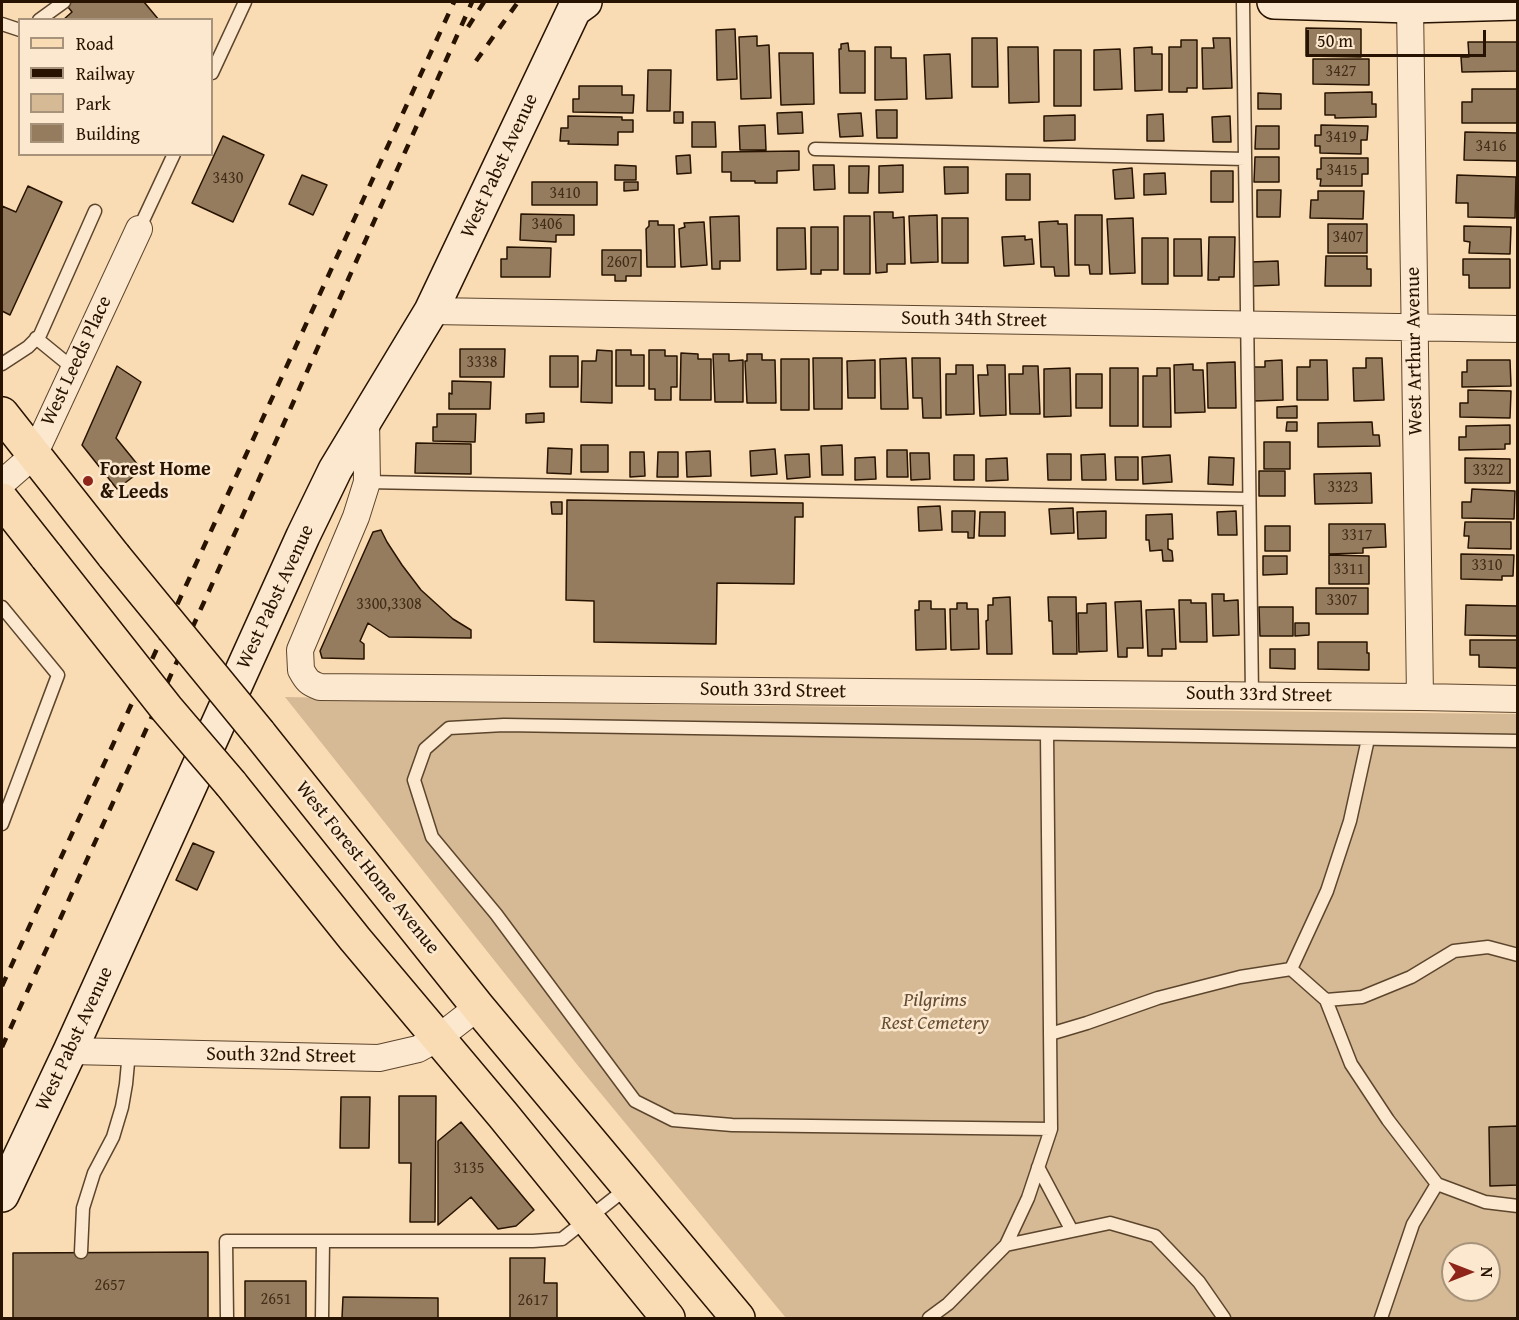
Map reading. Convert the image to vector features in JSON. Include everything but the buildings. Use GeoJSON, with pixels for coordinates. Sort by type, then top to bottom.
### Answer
{"type":"FeatureCollection","features":[{"type":"Feature","properties":{"kind":"main road","name":"West Forest Home Avenue"},"geometry":{"type":"LineString","coordinates":[[8,426],[259,733],[478,1007],[738,1318]]}},
{"type":"Feature","properties":{"kind":"main road"},"geometry":{"type":"LineString","coordinates":[[2,500],[167,709],[668,1318]]}},
{"type":"Feature","properties":{"kind":"street"},"geometry":{"type":"LineString","coordinates":[[1274,2],[1410,6],[1518,3]]}},
{"type":"Feature","properties":{"kind":"street","name":"West Pabst Avenue"},"geometry":{"type":"LineString","coordinates":[[2,1196],[335,470],[431,311],[579,6]]}},
{"type":"Feature","properties":{"kind":"street","name":"West Arthur Avenue"},"geometry":{"type":"LineString","coordinates":[[1410,6],[1420,697]]}},
{"type":"Feature","properties":{"kind":"street","name":"West Leeds Place"},"geometry":{"type":"LineString","coordinates":[[2,483],[34,455],[139,229]]}},
{"type":"Feature","properties":{"kind":"street","name":"South 34th Street"},"geometry":{"type":"LineString","coordinates":[[431,311],[1518,329]]}},
{"type":"Feature","properties":{"kind":"street","name":"South 33rd Street"},"geometry":{"type":"LineString","coordinates":[[366,418],[367,482],[356,517],[300,650],[302,673],[309,682],[320,687],[1518,699]]}},
{"type":"Feature","properties":{"kind":"street","name":"South 32nd Street"},"geometry":{"type":"LineString","coordinates":[[70,1051],[380,1058],[417,1049],[438,1038],[478,1007]]}},
{"type":"Feature","properties":{"kind":"lane"},"geometry":{"type":"LineString","coordinates":[[42,18],[64,2]]}},
{"type":"Feature","properties":{"kind":"lane"},"geometry":{"type":"LineString","coordinates":[[213,71],[245,2]]}},
{"type":"Feature","properties":{"kind":"lane"},"geometry":{"type":"LineString","coordinates":[[1243,2],[1252,695]]}},
{"type":"Feature","properties":{"kind":"lane"},"geometry":{"type":"LineString","coordinates":[[2,24],[18,29]]}},
{"type":"Feature","properties":{"kind":"lane"},"geometry":{"type":"LineString","coordinates":[[815,149],[1245,159]]}},
{"type":"Feature","properties":{"kind":"lane"},"geometry":{"type":"LineString","coordinates":[[139,229],[173,156]]}},
{"type":"Feature","properties":{"kind":"lane"},"geometry":{"type":"LineString","coordinates":[[2,364],[28,347],[40,335],[95,211]]}},
{"type":"Feature","properties":{"kind":"lane"},"geometry":{"type":"LineString","coordinates":[[36,338],[74,369]]}},
{"type":"Feature","properties":{"kind":"lane"},"geometry":{"type":"LineString","coordinates":[[367,482],[1249,499]]}},
{"type":"Feature","properties":{"kind":"lane"},"geometry":{"type":"LineString","coordinates":[[2,607],[58,675],[2,824]]}},
{"type":"Feature","properties":{"kind":"lane"},"geometry":{"type":"LineString","coordinates":[[1051,1129],[732,1125],[673,1120],[635,1101],[496,914],[432,837],[414,780],[425,749],[449,728],[504,724],[1518,741]]}},
{"type":"Feature","properties":{"kind":"lane"},"geometry":{"type":"LineString","coordinates":[[929,1318],[948,1304],[1006,1245],[1028,1198],[1051,1129],[1047,734]]}},
{"type":"Feature","properties":{"kind":"lane"},"geometry":{"type":"LineString","coordinates":[[1291,969],[1327,891],[1350,821],[1368,739]]}},
{"type":"Feature","properties":{"kind":"lane"},"geometry":{"type":"LineString","coordinates":[[1326,1000],[1362,997],[1411,977],[1454,951],[1488,947],[1518,955]]}},
{"type":"Feature","properties":{"kind":"lane"},"geometry":{"type":"LineString","coordinates":[[1050,1034],[1158,998],[1240,977],[1291,969]]}},
{"type":"Feature","properties":{"kind":"lane"},"geometry":{"type":"LineString","coordinates":[[1291,969],[1326,1000],[1351,1064],[1388,1120],[1437,1184],[1485,1202],[1518,1206]]}},
{"type":"Feature","properties":{"kind":"lane"},"geometry":{"type":"LineString","coordinates":[[81,1252],[83,1208],[94,1173],[113,1137],[123,1107],[129,1053]]}},
{"type":"Feature","properties":{"kind":"lane"},"geometry":{"type":"LineString","coordinates":[[1038,1167],[1072,1231]]}},
{"type":"Feature","properties":{"kind":"lane"},"geometry":{"type":"LineString","coordinates":[[1381,1318],[1413,1224],[1437,1184]]}},
{"type":"Feature","properties":{"kind":"lane"},"geometry":{"type":"LineString","coordinates":[[226,1318],[226,1240],[533,1241],[562,1239],[628,1187]]}},
{"type":"Feature","properties":{"kind":"lane"},"geometry":{"type":"LineString","coordinates":[[1006,1245],[1110,1223],[1155,1236],[1198,1282],[1224,1318]]}},
{"type":"Feature","properties":{"kind":"lane"},"geometry":{"type":"LineString","coordinates":[[322,1318],[323,1241]]}},
{"type":"Feature","properties":{"kind":"green space","name":"Pilgrims Rest Cemetery"},"geometry":{"type":"Polygon","coordinates":[[[285,697],[689,705],[1517,714],[1517,1318],[786,1318],[579,1067],[285,697]]]}},
{"type":"Feature","properties":{"kind":"railway"},"geometry":{"type":"LineString","coordinates":[[2,986],[454,2]]}},
{"type":"Feature","properties":{"kind":"railway"},"geometry":{"type":"LineString","coordinates":[[2,1047],[472,2]]}},
{"type":"Feature","properties":{"kind":"railway"},"geometry":{"type":"LineString","coordinates":[[468,27],[484,2]]}},
{"type":"Feature","properties":{"kind":"railway"},"geometry":{"type":"LineString","coordinates":[[476,61],[518,2]]}},
{"type":"Feature","properties":{"kind":"place","name":"Forest Home & Leeds"},"geometry":{"type":"Point","coordinates":[88,481]}}]}
